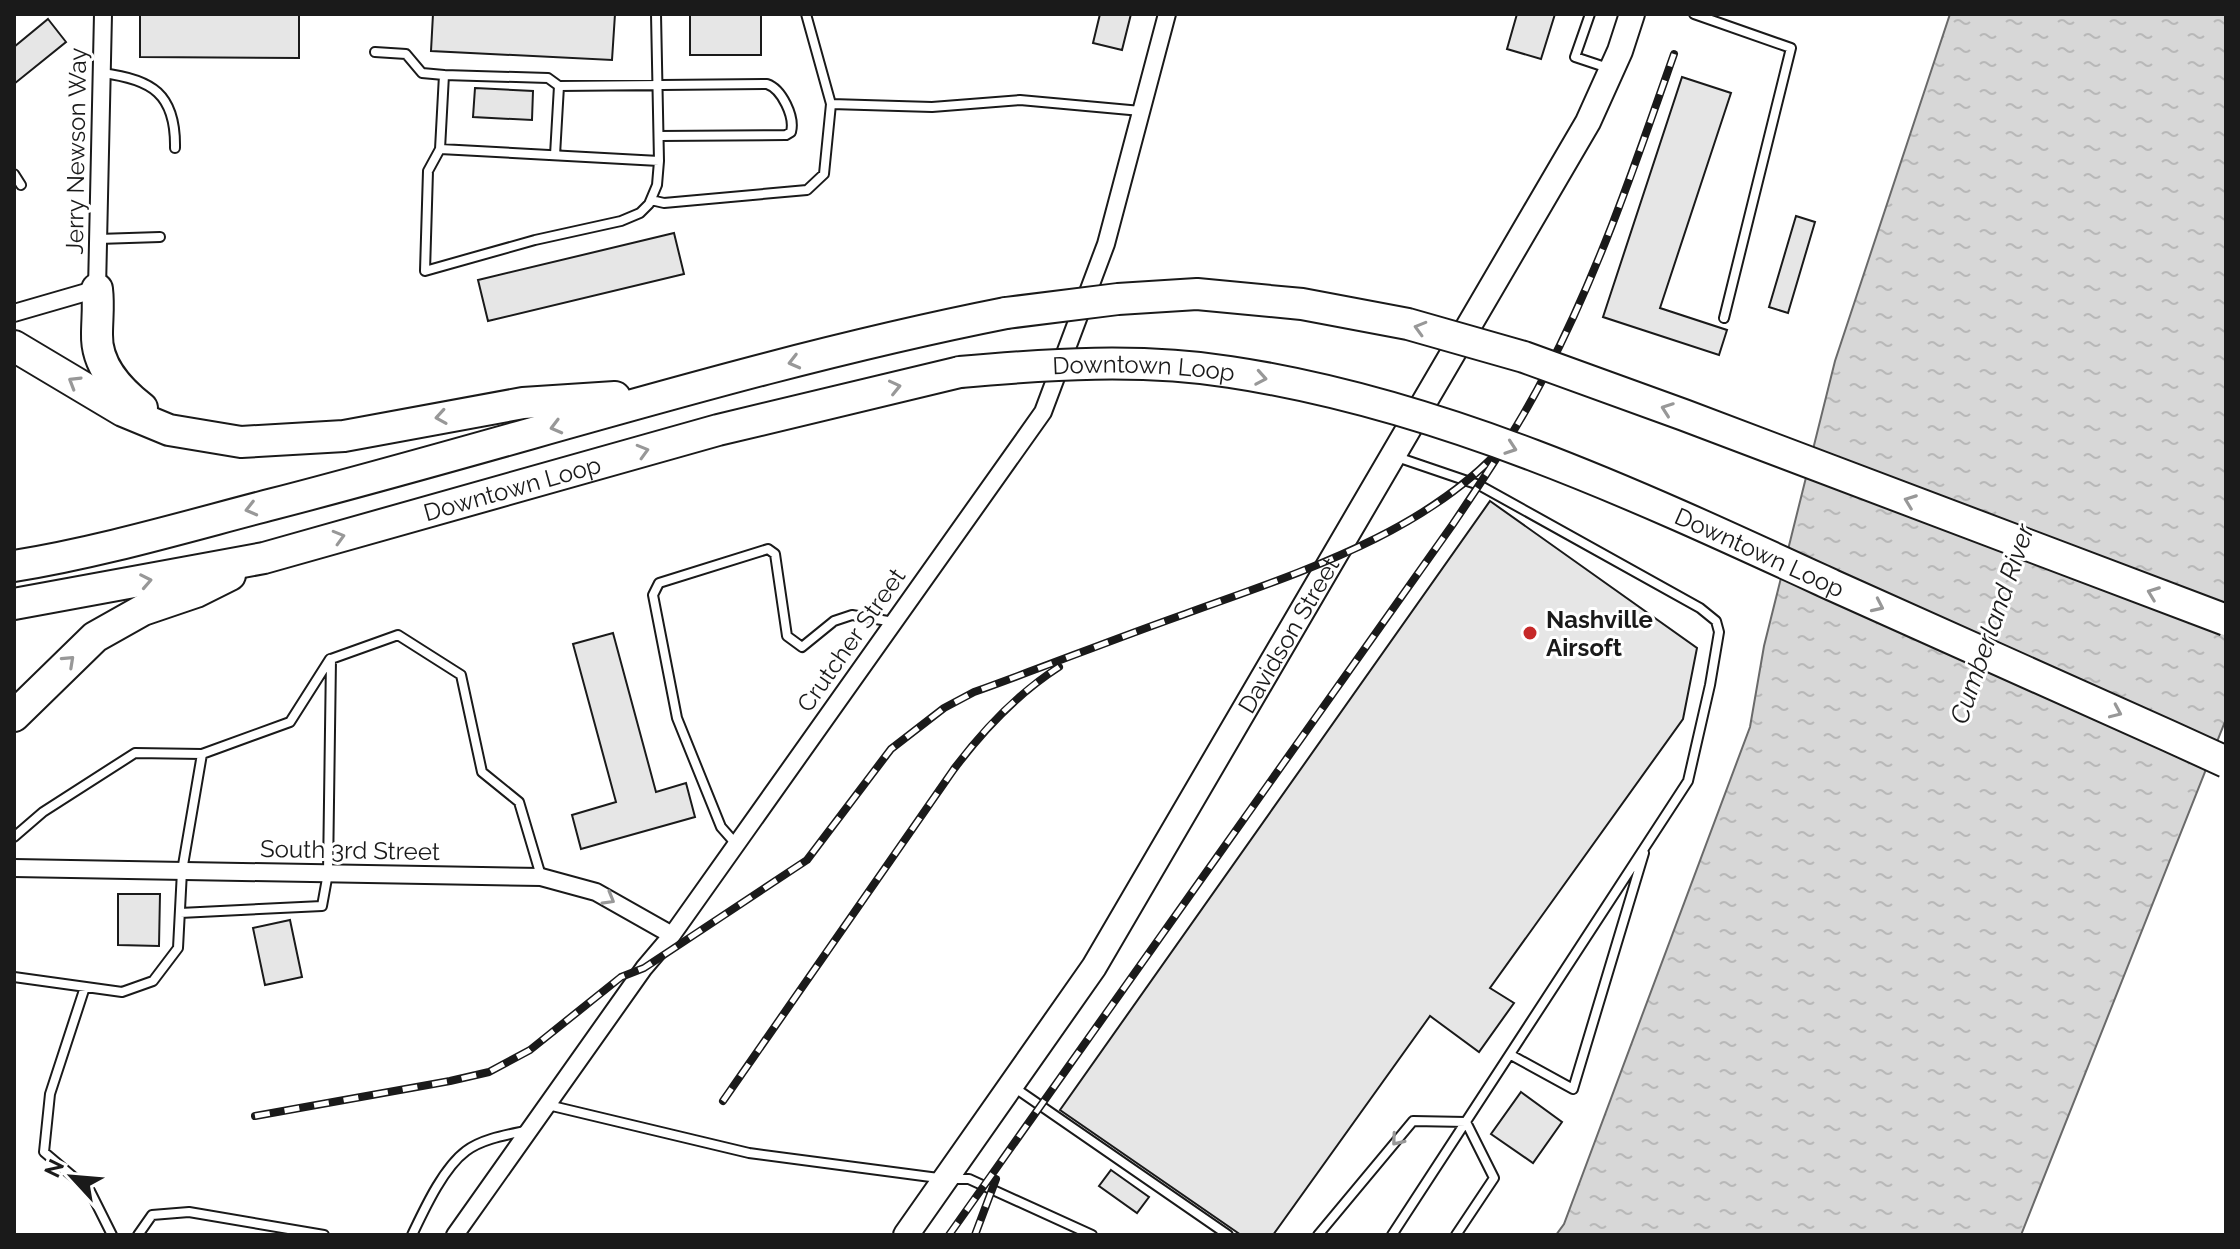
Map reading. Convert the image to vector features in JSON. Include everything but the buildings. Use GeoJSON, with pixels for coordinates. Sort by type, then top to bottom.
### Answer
{"type":"FeatureCollection","features":[{"type":"Feature","properties":{"kind":"highway"},"geometry":{"type":"LineString","coordinates":[[97,289],[96,338],[103,363],[114,383],[169,430]]}},
{"type":"Feature","properties":{"kind":"highway","name":"Downtown Loop"},"geometry":{"type":"LineString","coordinates":[[14,566],[132,540],[328,490],[905,334],[1006,313],[1118,299],[1197,294],[1302,304],[1408,324],[1524,357],[2226,620]]}},
{"type":"Feature","properties":{"kind":"highway"},"geometry":{"type":"LineString","coordinates":[[14,346],[123,411],[169,430],[241,442],[344,436],[523,403],[685,392]]}},
{"type":"Feature","properties":{"kind":"highway","name":"Downtown Loop"},"geometry":{"type":"LineString","coordinates":[[14,604],[264,558],[718,430],[960,372],[1049,364],[1149,365],[1227,371],[1320,388],[1421,417],[1545,459],[1678,514],[2226,762]]}},
{"type":"Feature","properties":{"kind":"highway"},"geometry":{"type":"LineString","coordinates":[[14,716],[95,637],[143,610],[196,592],[264,558]]}},
{"type":"Feature","properties":{"kind":"street","name":"Jerry Newson Way"},"geometry":{"type":"LineString","coordinates":[[97,289],[103,14]]}},
{"type":"Feature","properties":{"kind":"street","name":"Crutcher Street"},"geometry":{"type":"LineString","coordinates":[[455,1235],[1043,412],[1106,244],[1167,14]]}},
{"type":"Feature","properties":{"kind":"street","name":"Davidson Street"},"geometry":{"type":"LineString","coordinates":[[906,1235],[1094,967],[1588,122],[1632,14]]}},
{"type":"Feature","properties":{"kind":"street"},"geometry":{"type":"LineString","coordinates":[[14,313],[97,289]]}},
{"type":"Feature","properties":{"kind":"street","name":"South 3rd Street"},"geometry":{"type":"LineString","coordinates":[[14,868],[541,877],[596,892],[672,935]]}},
{"type":"Feature","properties":{"kind":"lane"},"geometry":{"type":"LineString","coordinates":[[444,75],[440,149],[428,171],[425,271],[535,240],[621,221],[640,213],[651,200],[657,185],[659,161],[656,14]]}},
{"type":"Feature","properties":{"kind":"lane"},"geometry":{"type":"LineString","coordinates":[[651,200],[664,203],[807,190],[824,174],[831,104],[806,14]]}},
{"type":"Feature","properties":{"kind":"lane"},"geometry":{"type":"LineString","coordinates":[[1590,14],[1575,57],[1612,69]]}},
{"type":"Feature","properties":{"kind":"lane"},"geometry":{"type":"LineString","coordinates":[[1694,14],[1791,48],[1724,318]]}},
{"type":"Feature","properties":{"kind":"lane"},"geometry":{"type":"LineString","coordinates":[[375,52],[406,54],[422,73],[548,78],[559,86],[767,84],[778,90],[793,123],[791,132],[786,135],[659,136]]}},
{"type":"Feature","properties":{"kind":"lane"},"geometry":{"type":"LineString","coordinates":[[102,73],[124,76],[159,93],[169,105],[175,124],[175,148]]}},
{"type":"Feature","properties":{"kind":"lane"},"geometry":{"type":"LineString","coordinates":[[555,155],[559,86]]}},
{"type":"Feature","properties":{"kind":"lane"},"geometry":{"type":"LineString","coordinates":[[831,104],[932,107],[1020,100],[1141,111]]}},
{"type":"Feature","properties":{"kind":"lane"},"geometry":{"type":"LineString","coordinates":[[440,149],[659,161]]}},
{"type":"Feature","properties":{"kind":"lane"},"geometry":{"type":"LineString","coordinates":[[14,174],[21,185]]}},
{"type":"Feature","properties":{"kind":"lane"},"geometry":{"type":"LineString","coordinates":[[98,239],[160,237]]}},
{"type":"Feature","properties":{"kind":"lane"},"geometry":{"type":"LineString","coordinates":[[1392,1235],[1688,781],[1719,632],[1716,621],[1700,608],[1479,485],[1393,456]]}},
{"type":"Feature","properties":{"kind":"lane"},"geometry":{"type":"LineString","coordinates":[[737,844],[721,827],[677,718],[653,595],[659,583],[768,549],[775,554],[787,636],[802,647],[834,621],[852,615],[894,622]]}},
{"type":"Feature","properties":{"kind":"lane"},"geometry":{"type":"LineString","coordinates":[[14,837],[43,812],[135,753],[202,754],[290,722],[331,659],[398,635],[461,675],[482,772],[519,802],[541,877]]}},
{"type":"Feature","properties":{"kind":"lane"},"geometry":{"type":"LineString","coordinates":[[180,913],[322,906],[328,873],[331,659]]}},
{"type":"Feature","properties":{"kind":"lane"},"geometry":{"type":"LineString","coordinates":[[14,977],[122,992],[153,981],[178,948],[182,871],[202,754]]}},
{"type":"Feature","properties":{"kind":"lane"},"geometry":{"type":"LineString","coordinates":[[1511,1055],[1573,1089],[1647,841]]}},
{"type":"Feature","properties":{"kind":"lane"},"geometry":{"type":"LineString","coordinates":[[85,987],[50,1094],[44,1152],[90,1191],[112,1235]]}},
{"type":"Feature","properties":{"kind":"lane"},"geometry":{"type":"LineString","coordinates":[[1011,1085],[1228,1235]]}},
{"type":"Feature","properties":{"kind":"lane"},"geometry":{"type":"LineString","coordinates":[[547,1105],[749,1153],[946,1179],[969,1179],[1092,1235]]}},
{"type":"Feature","properties":{"kind":"lane"},"geometry":{"type":"LineString","coordinates":[[1318,1235],[1413,1121],[1466,1122]]}},
{"type":"Feature","properties":{"kind":"lane"},"geometry":{"type":"LineString","coordinates":[[1456,1235],[1494,1178],[1466,1122]]}},
{"type":"Feature","properties":{"kind":"lane"},"geometry":{"type":"LineString","coordinates":[[412,1235],[434,1190],[466,1151],[497,1137],[530,1130]]}},
{"type":"Feature","properties":{"kind":"lane"},"geometry":{"type":"LineString","coordinates":[[138,1235],[152,1215],[189,1212],[324,1235]]}},
{"type":"Feature","properties":{"kind":"water","name":"Cumberland River"},"geometry":{"type":"Polygon","coordinates":[[[1950,14],[2226,14],[2226,719],[2021,1235],[1556,1235],[1564,1224],[1750,727],[1764,646],[1835,361],[1950,14]]]}},
{"type":"Feature","properties":{"kind":"railway"},"geometry":{"type":"LineString","coordinates":[[949,1235],[1490,469],[1546,373],[1583,295],[1616,216],[1674,54]]}},
{"type":"Feature","properties":{"kind":"railway"},"geometry":{"type":"LineString","coordinates":[[255,1116],[489,1072],[530,1050],[621,977],[644,968],[807,860],[891,749],[944,708],[974,692],[1271,583],[1358,547],[1439,502],[1508,441]]}},
{"type":"Feature","properties":{"kind":"railway"},"geometry":{"type":"LineString","coordinates":[[723,1101],[965,754],[1015,701],[1059,667]]}},
{"type":"Feature","properties":{"kind":"railway"},"geometry":{"type":"LineString","coordinates":[[975,1235],[996,1179]]}},
{"type":"Feature","properties":{"kind":"place","name":"Nashville Airsoft"},"geometry":{"type":"Point","coordinates":[1530,633]}}]}
